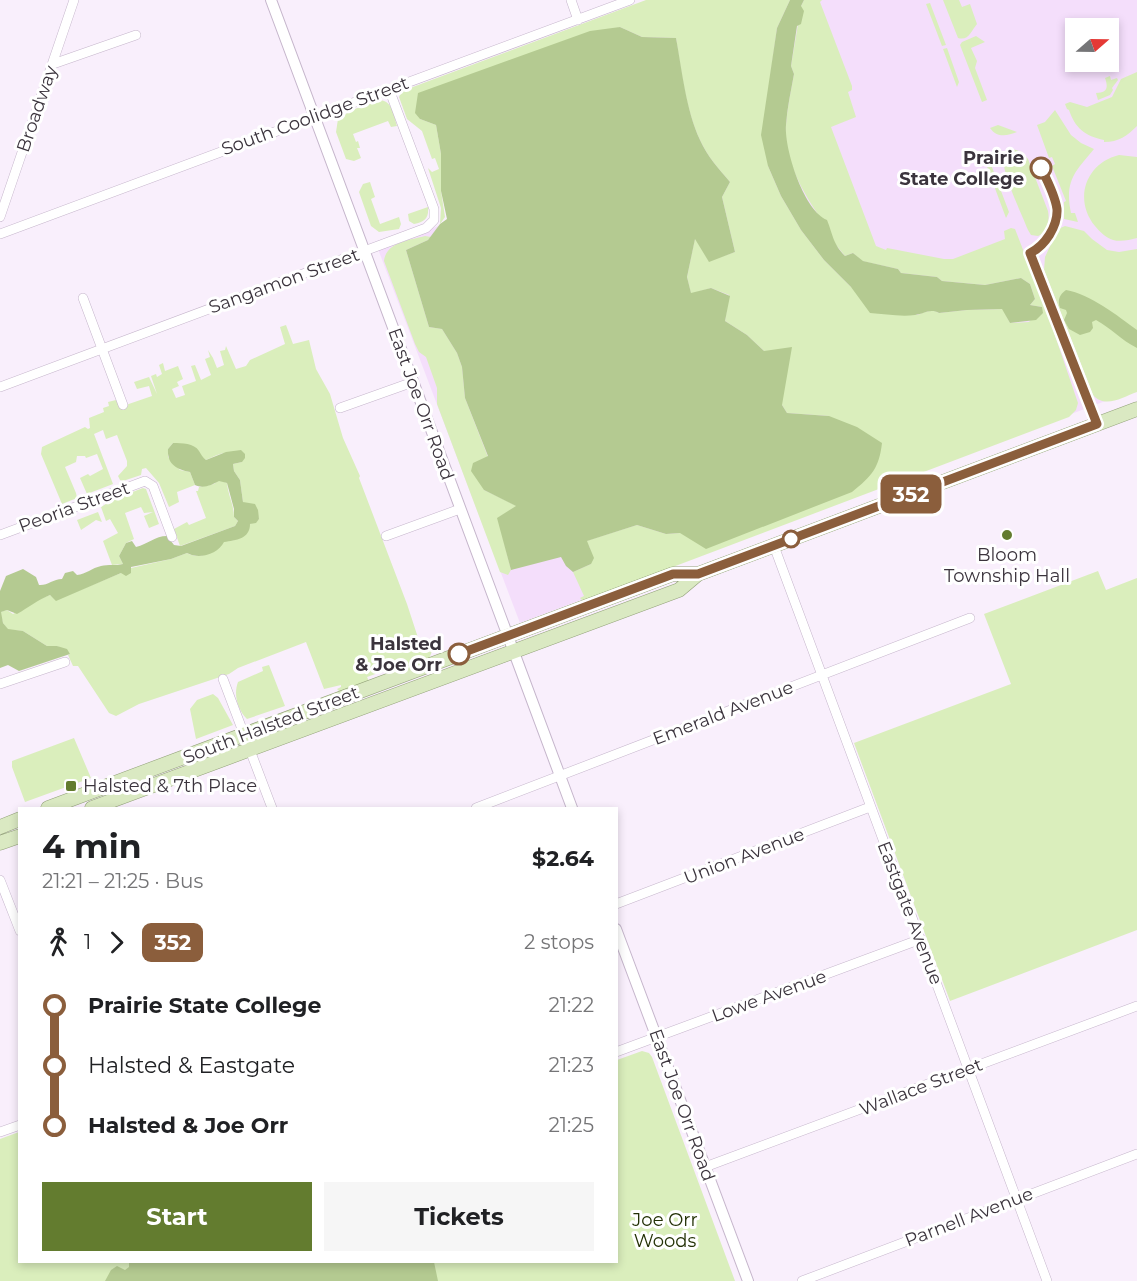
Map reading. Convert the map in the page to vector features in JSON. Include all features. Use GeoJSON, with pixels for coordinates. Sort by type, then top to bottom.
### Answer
{"type":"FeatureCollection","features":[{"type":"Feature","properties":{"kind":"main road","name":"South Halsted Street"},"geometry":{"type":"LineString","coordinates":[[98,807],[122,803],[250,750],[679,590],[698,574],[1137,409]]}},
{"type":"Feature","properties":{"kind":"main road","name":"South Halsted Street"},"geometry":{"type":"LineString","coordinates":[[51,807],[673,574],[698,574]]}},
{"type":"Feature","properties":{"kind":"main road"},"geometry":{"type":"LineString","coordinates":[[0,827],[18,820]]}},
{"type":"Feature","properties":{"kind":"main road"},"geometry":{"type":"LineString","coordinates":[[0,843],[18,837]]}},
{"type":"Feature","properties":{"kind":"street","name":"Broadway"},"geometry":{"type":"LineString","coordinates":[[0,217],[74,0]]}},
{"type":"Feature","properties":{"kind":"street","name":"East Joe Orr Road"},"geometry":{"type":"LineString","coordinates":[[271,0],[572,807]]}},
{"type":"Feature","properties":{"kind":"street"},"geometry":{"type":"LineString","coordinates":[[571,0],[578,20]]}},
{"type":"Feature","properties":{"kind":"street","name":"South Coolidge Street"},"geometry":{"type":"LineString","coordinates":[[0,234],[630,0]]}},
{"type":"Feature","properties":{"kind":"street"},"geometry":{"type":"LineString","coordinates":[[53,64],[136,35]]}},
{"type":"Feature","properties":{"kind":"street","name":"Sangamon Street"},"geometry":{"type":"LineString","coordinates":[[0,387],[426,228],[434,220],[434,209],[389,89]]}},
{"type":"Feature","properties":{"kind":"street"},"geometry":{"type":"LineString","coordinates":[[83,298],[123,405]]}},
{"type":"Feature","properties":{"kind":"street"},"geometry":{"type":"LineString","coordinates":[[340,408],[413,382]]}},
{"type":"Feature","properties":{"kind":"street","name":"Peoria Street"},"geometry":{"type":"LineString","coordinates":[[0,535],[145,481],[153,486],[172,537]]}},
{"type":"Feature","properties":{"kind":"street"},"geometry":{"type":"LineString","coordinates":[[386,536],[460,508]]}},
{"type":"Feature","properties":{"kind":"street","name":"Eastgate Avenue"},"geometry":{"type":"LineString","coordinates":[[774,546],[1047,1281]]}},
{"type":"Feature","properties":{"kind":"street","name":"Emerald Avenue"},"geometry":{"type":"LineString","coordinates":[[479,807],[970,618]]}},
{"type":"Feature","properties":{"kind":"street"},"geometry":{"type":"LineString","coordinates":[[0,684],[65,662]]}},
{"type":"Feature","properties":{"kind":"street"},"geometry":{"type":"LineString","coordinates":[[223,679],[272,807]]}},
{"type":"Feature","properties":{"kind":"street"},"geometry":{"type":"LineString","coordinates":[[114,783],[122,803]]}},
{"type":"Feature","properties":{"kind":"street","name":"Union Avenue"},"geometry":{"type":"LineString","coordinates":[[618,903],[870,807]]}},
{"type":"Feature","properties":{"kind":"street"},"geometry":{"type":"LineString","coordinates":[[0,880],[18,926]]}},
{"type":"Feature","properties":{"kind":"street","name":"East Joe Orr Road"},"geometry":{"type":"LineString","coordinates":[[618,934],[748,1281]]}},
{"type":"Feature","properties":{"kind":"street","name":"Lowe Avenue"},"geometry":{"type":"LineString","coordinates":[[618,1051],[921,939]]}},
{"type":"Feature","properties":{"kind":"street","name":"Wallace Street"},"geometry":{"type":"LineString","coordinates":[[705,1167],[1137,1006]]}},
{"type":"Feature","properties":{"kind":"street"},"geometry":{"type":"LineString","coordinates":[[0,1132],[18,1126]]}},
{"type":"Feature","properties":{"kind":"street","name":"Parnell Avenue"},"geometry":{"type":"LineString","coordinates":[[802,1281],[1137,1154]]}},
{"type":"Feature","properties":{"kind":"shaded area","name":"Prairie State College"},"geometry":{"type":"Polygon","coordinates":[[[649,0],[1137,0],[1137,389],[520,623],[378,249],[467,215],[649,0]]]}},
{"type":"Feature","properties":{"kind":"green space"},"geometry":{"type":"Polygon","coordinates":[[[646,0],[790,0],[777,28],[770,79],[768,166],[781,196],[801,230],[824,260],[851,287],[917,315],[931,311],[939,313],[1003,309],[1010,323],[1029,322],[1042,307],[1030,305],[1035,299],[1030,284],[1021,278],[985,285],[942,281],[937,277],[901,273],[898,269],[862,261],[853,253],[845,256],[832,240],[832,235],[815,210],[793,169],[786,140],[787,112],[794,74],[791,66],[801,6],[804,0],[822,0],[820,2],[852,86],[852,90],[848,92],[856,117],[831,127],[876,246],[886,250],[887,248],[953,259],[1005,239],[1004,231],[1015,229],[1046,309],[1078,403],[1076,410],[1069,417],[583,601],[580,598],[584,596],[573,572],[591,564],[590,548],[586,541],[637,525],[666,534],[680,533],[829,416],[787,413],[782,405],[765,352],[747,335],[725,321],[729,295],[711,288],[691,294],[687,277],[695,238],[709,261],[735,252],[722,197],[730,182],[706,151],[695,128],[685,90],[676,38],[642,37],[620,27],[420,119],[436,125],[441,154],[441,191],[445,217],[440,224],[441,208],[428,168],[432,172],[439,169],[435,158],[432,159],[422,131],[407,119],[399,97],[402,91],[646,0]]]}},
{"type":"Feature","properties":{"kind":"green space"},"geometry":{"type":"Polygon","coordinates":[[[790,0],[804,0],[801,6],[804,11],[801,24],[797,26],[791,66],[794,74],[786,125],[788,149],[803,192],[811,205],[827,220],[841,252],[845,256],[853,253],[863,261],[898,269],[901,273],[937,277],[942,281],[985,285],[1021,278],[1030,284],[1035,299],[1030,305],[1042,307],[1043,313],[1036,320],[1010,323],[1002,309],[939,313],[930,311],[910,316],[870,313],[851,287],[824,260],[801,230],[781,196],[768,166],[761,135],[777,28],[790,0]]]}},
{"type":"Feature","properties":{"kind":"green space"},"geometry":{"type":"Polygon","coordinates":[[[943,0],[959,0],[962,7],[970,4],[977,24],[967,37],[958,38],[943,0]]]}},
{"type":"Feature","properties":{"kind":"green space"},"geometry":{"type":"Polygon","coordinates":[[[930,3],[946,45],[942,46],[926,4],[930,3]]]}},
{"type":"Feature","properties":{"kind":"green space"},"geometry":{"type":"Polygon","coordinates":[[[620,27],[642,37],[676,38],[685,90],[695,128],[706,151],[730,182],[722,197],[735,252],[709,262],[695,239],[687,277],[691,293],[711,288],[730,296],[725,321],[747,335],[764,351],[792,347],[782,405],[787,413],[829,416],[857,427],[882,443],[881,452],[873,471],[852,492],[706,549],[680,533],[666,534],[637,525],[587,541],[594,558],[591,564],[573,572],[561,557],[511,570],[497,518],[516,506],[484,490],[471,471],[473,463],[488,456],[465,398],[462,367],[457,353],[442,329],[429,327],[406,250],[428,240],[440,224],[447,219],[441,191],[441,154],[436,125],[420,119],[415,113],[418,93],[590,31],[620,27]]]}},
{"type":"Feature","properties":{"kind":"green space"},"geometry":{"type":"Polygon","coordinates":[[[976,36],[985,42],[971,48],[977,61],[975,68],[987,100],[982,102],[960,45],[976,36]]]}},
{"type":"Feature","properties":{"kind":"green space"},"geometry":{"type":"Polygon","coordinates":[[[947,48],[959,82],[957,87],[943,49],[947,48]]]}},
{"type":"Feature","properties":{"kind":"green space"},"geometry":{"type":"Polygon","coordinates":[[[1137,72],[1137,126],[1133,130],[1118,140],[1104,142],[1086,133],[1074,122],[1065,104],[1070,102],[1087,107],[1112,97],[1121,79],[1137,72]]]}},
{"type":"Feature","properties":{"kind":"green space"},"geometry":{"type":"Polygon","coordinates":[[[1110,76],[1111,80],[1117,78],[1118,80],[1113,90],[1110,95],[1098,100],[1096,93],[1106,90],[1105,78],[1110,76]]]}},
{"type":"Feature","properties":{"kind":"green space"},"geometry":{"type":"Polygon","coordinates":[[[379,100],[390,105],[397,126],[391,127],[388,121],[353,134],[356,142],[358,141],[360,148],[357,148],[361,158],[354,161],[346,159],[336,132],[338,119],[352,110],[379,100]]]}},
{"type":"Feature","properties":{"kind":"green space"},"geometry":{"type":"Polygon","coordinates":[[[1055,110],[1071,135],[1094,149],[1077,170],[1070,184],[1071,213],[1075,213],[1078,222],[1064,219],[1064,202],[1066,201],[1052,166],[1055,164],[1052,157],[1049,158],[1037,125],[1045,122],[1055,110]]]}},
{"type":"Feature","properties":{"kind":"green space"},"geometry":{"type":"Polygon","coordinates":[[[998,125],[1017,132],[999,135],[990,128],[998,125]]]}},
{"type":"Feature","properties":{"kind":"green space"},"geometry":{"type":"Polygon","coordinates":[[[1013,149],[1022,152],[1028,159],[1048,211],[1047,226],[1038,236],[1031,235],[1028,230],[1005,171],[1005,157],[1013,149]]]}},
{"type":"Feature","properties":{"kind":"green space"},"geometry":{"type":"Polygon","coordinates":[[[987,154],[1009,212],[1006,218],[983,156],[987,154]]]}},
{"type":"Feature","properties":{"kind":"green space"},"geometry":{"type":"Polygon","coordinates":[[[1119,155],[1137,157],[1137,238],[1122,241],[1108,238],[1095,226],[1088,216],[1084,194],[1086,183],[1098,166],[1119,155]]]}},
{"type":"Feature","properties":{"kind":"green space"},"geometry":{"type":"Polygon","coordinates":[[[370,182],[375,197],[371,199],[380,224],[399,217],[401,224],[399,229],[379,232],[371,226],[359,192],[363,184],[370,182]]]}},
{"type":"Feature","properties":{"kind":"green space"},"geometry":{"type":"Polygon","coordinates":[[[428,207],[428,214],[424,221],[414,224],[409,221],[408,214],[428,207]]]}},
{"type":"Feature","properties":{"kind":"green space"},"geometry":{"type":"Polygon","coordinates":[[[1065,226],[1084,231],[1107,250],[1119,252],[1137,249],[1137,392],[1114,401],[1103,401],[1093,395],[1044,270],[1045,257],[1058,229],[1065,226]]]}},
{"type":"Feature","properties":{"kind":"green space"},"geometry":{"type":"Polygon","coordinates":[[[425,236],[431,237],[406,250],[429,327],[442,329],[457,353],[462,367],[465,398],[488,457],[484,490],[517,506],[498,518],[511,570],[508,575],[500,572],[437,404],[437,388],[426,357],[419,352],[415,344],[384,261],[389,250],[394,246],[425,236]]]}},
{"type":"Feature","properties":{"kind":"green space"},"geometry":{"type":"Polygon","coordinates":[[[1066,290],[1094,301],[1137,330],[1137,348],[1096,320],[1092,322],[1093,328],[1090,332],[1080,335],[1069,329],[1064,320],[1066,310],[1060,308],[1059,302],[1066,290]]]}},
{"type":"Feature","properties":{"kind":"green space"},"geometry":{"type":"Polygon","coordinates":[[[286,325],[293,344],[309,340],[316,369],[330,394],[343,438],[360,476],[423,653],[432,651],[429,659],[393,672],[389,669],[367,677],[369,681],[340,692],[337,689],[341,685],[324,689],[306,642],[238,668],[229,674],[139,704],[116,716],[109,713],[78,666],[73,666],[68,655],[70,654],[57,646],[47,646],[23,631],[8,630],[0,612],[7,610],[13,614],[50,595],[56,600],[121,573],[131,573],[131,568],[187,553],[202,556],[216,549],[224,541],[235,540],[250,524],[259,519],[257,513],[243,502],[240,480],[234,471],[233,464],[242,462],[228,453],[206,460],[173,443],[168,449],[168,457],[180,470],[190,472],[195,485],[177,492],[179,502],[169,507],[159,483],[146,468],[142,469],[141,475],[120,480],[118,476],[127,466],[127,461],[117,435],[106,439],[103,430],[94,434],[113,484],[87,494],[80,478],[103,469],[97,454],[86,458],[77,456],[76,462],[65,467],[77,498],[62,504],[41,454],[42,447],[85,427],[90,428],[89,418],[104,412],[103,408],[109,406],[108,402],[116,400],[120,407],[152,396],[149,386],[137,389],[134,382],[149,377],[157,394],[151,376],[156,374],[157,377],[162,374],[159,365],[163,363],[165,371],[178,366],[183,379],[177,382],[179,386],[172,389],[176,398],[185,395],[182,386],[196,381],[191,366],[195,365],[201,380],[211,375],[205,359],[210,357],[208,350],[217,368],[224,365],[220,351],[225,350],[226,346],[236,369],[246,366],[250,360],[285,344],[280,327],[286,325]]]}},
{"type":"Feature","properties":{"kind":"green space"},"geometry":{"type":"Polygon","coordinates":[[[173,443],[194,446],[206,460],[226,452],[241,450],[245,458],[242,462],[233,464],[234,471],[240,480],[243,502],[255,504],[258,510],[259,519],[256,523],[250,524],[245,536],[224,542],[208,555],[197,556],[187,553],[171,559],[131,567],[131,573],[126,576],[121,573],[56,601],[50,595],[17,614],[7,610],[1,612],[3,623],[8,629],[23,631],[47,646],[67,649],[70,654],[19,671],[8,665],[0,668],[0,591],[6,576],[23,569],[36,577],[39,585],[45,584],[62,579],[65,573],[73,571],[77,575],[101,566],[123,564],[119,556],[126,543],[132,541],[136,547],[167,536],[174,545],[181,546],[235,526],[238,521],[234,517],[227,483],[219,481],[204,487],[195,485],[190,472],[171,462],[168,449],[173,443]]]}},
{"type":"Feature","properties":{"kind":"green space"},"geometry":{"type":"Polygon","coordinates":[[[219,480],[227,483],[234,517],[238,521],[235,526],[180,546],[174,529],[187,522],[189,525],[206,518],[196,491],[199,487],[214,484],[219,480]]]}},
{"type":"Feature","properties":{"kind":"green space"},"geometry":{"type":"Polygon","coordinates":[[[143,488],[146,489],[159,524],[149,528],[144,516],[153,512],[144,513],[141,507],[125,513],[134,539],[126,543],[119,556],[123,564],[112,565],[103,541],[118,533],[110,519],[106,521],[101,507],[114,499],[143,488]]]}},
{"type":"Feature","properties":{"kind":"green space"},"geometry":{"type":"Polygon","coordinates":[[[98,512],[102,522],[96,520],[81,530],[77,520],[98,512]]]}},
{"type":"Feature","properties":{"kind":"green space"},"geometry":{"type":"Polygon","coordinates":[[[1098,571],[1106,590],[1137,578],[1137,930],[950,1001],[854,743],[1011,684],[984,614],[1098,571]]]}},
{"type":"Feature","properties":{"kind":"green space"},"geometry":{"type":"Polygon","coordinates":[[[269,665],[285,706],[247,719],[237,702],[238,682],[263,671],[262,667],[269,665]]]}},
{"type":"Feature","properties":{"kind":"green space"},"geometry":{"type":"Polygon","coordinates":[[[213,694],[218,698],[233,725],[196,739],[190,709],[197,700],[213,694]]]}},
{"type":"Feature","properties":{"kind":"green space"},"geometry":{"type":"Polygon","coordinates":[[[74,738],[91,778],[25,802],[12,767],[12,761],[74,738]]]}},
{"type":"Feature","properties":{"kind":"green space","name":"Joe Orr Woods"},"geometry":{"type":"Polygon","coordinates":[[[642,1051],[649,1053],[652,1057],[735,1281],[0,1281],[0,1139],[18,1132],[18,1263],[618,1263],[618,1060],[642,1051]]]}},
{"type":"Feature","properties":{"kind":"green space"},"geometry":{"type":"Polygon","coordinates":[[[129,1263],[434,1263],[438,1281],[105,1281],[111,1270],[117,1266],[125,1270],[129,1267],[129,1263]]]}},
{"type":"Feature","properties":{"kind":"bus line","name":"352"},"geometry":{"type":"LineString","coordinates":[[459,654],[673,574],[698,574],[1097,424],[1030,253],[1040,248],[1045,242],[1050,234],[1057,210],[1041,168]]}},
{"type":"Feature","properties":{"kind":"place","name":"Prairie State College"},"geometry":{"type":"Point","coordinates":[1041,168]}},
{"type":"Feature","properties":{"kind":"place","name":"Bloom Township Hall"},"geometry":{"type":"Point","coordinates":[1007,535]}},
{"type":"Feature","properties":{"kind":"place","name":"Halsted & Joe Orr"},"geometry":{"type":"Point","coordinates":[459,654]}},
{"type":"Feature","properties":{"kind":"place","name":"Halsted & 7th Place"},"geometry":{"type":"Point","coordinates":[71,786]}}]}
